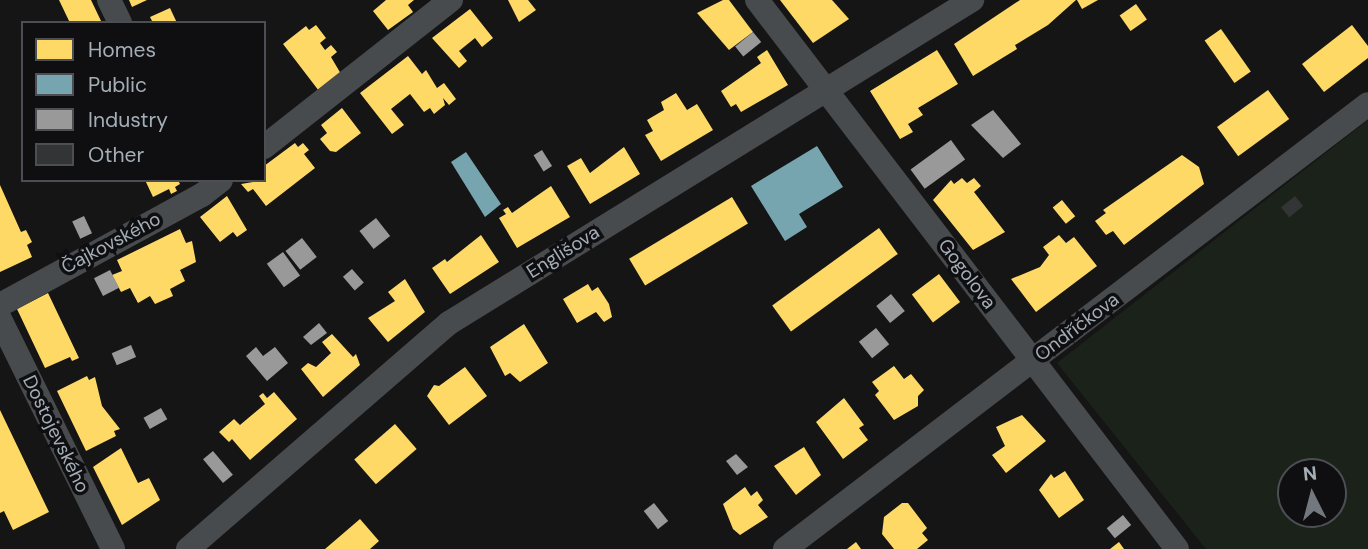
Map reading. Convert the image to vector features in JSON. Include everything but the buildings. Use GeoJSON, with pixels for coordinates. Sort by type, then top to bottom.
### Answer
{"type":"FeatureCollection","features":[{"type":"Feature","properties":{"kind":"street"},"geometry":{"type":"LineString","coordinates":[[109,0],[119,21]]}},
{"type":"Feature","properties":{"kind":"street"},"geometry":{"type":"LineString","coordinates":[[266,145],[451,0]]}},
{"type":"Feature","properties":{"kind":"street","name":"Gogolova"},"geometry":{"type":"LineString","coordinates":[[757,0],[1177,549]]}},
{"type":"Feature","properties":{"kind":"street","name":"Englišova"},"geometry":{"type":"LineString","coordinates":[[188,549],[449,323],[825,88],[972,0]]}},
{"type":"Feature","properties":{"kind":"street","name":"Ondříčkova"},"geometry":{"type":"LineString","coordinates":[[785,549],[1368,104]]}},
{"type":"Feature","properties":{"kind":"street","name":"Čajkovského"},"geometry":{"type":"LineString","coordinates":[[0,304],[206,185]]}},
{"type":"Feature","properties":{"kind":"street","name":"Dostojevského"},"geometry":{"type":"LineString","coordinates":[[0,319],[113,549]]}},
{"type":"Feature","properties":{"kind":"shaded area"},"geometry":{"type":"Polygon","coordinates":[[[1368,120],[1368,549],[1206,549],[1057,363],[1368,120]]]}}]}
